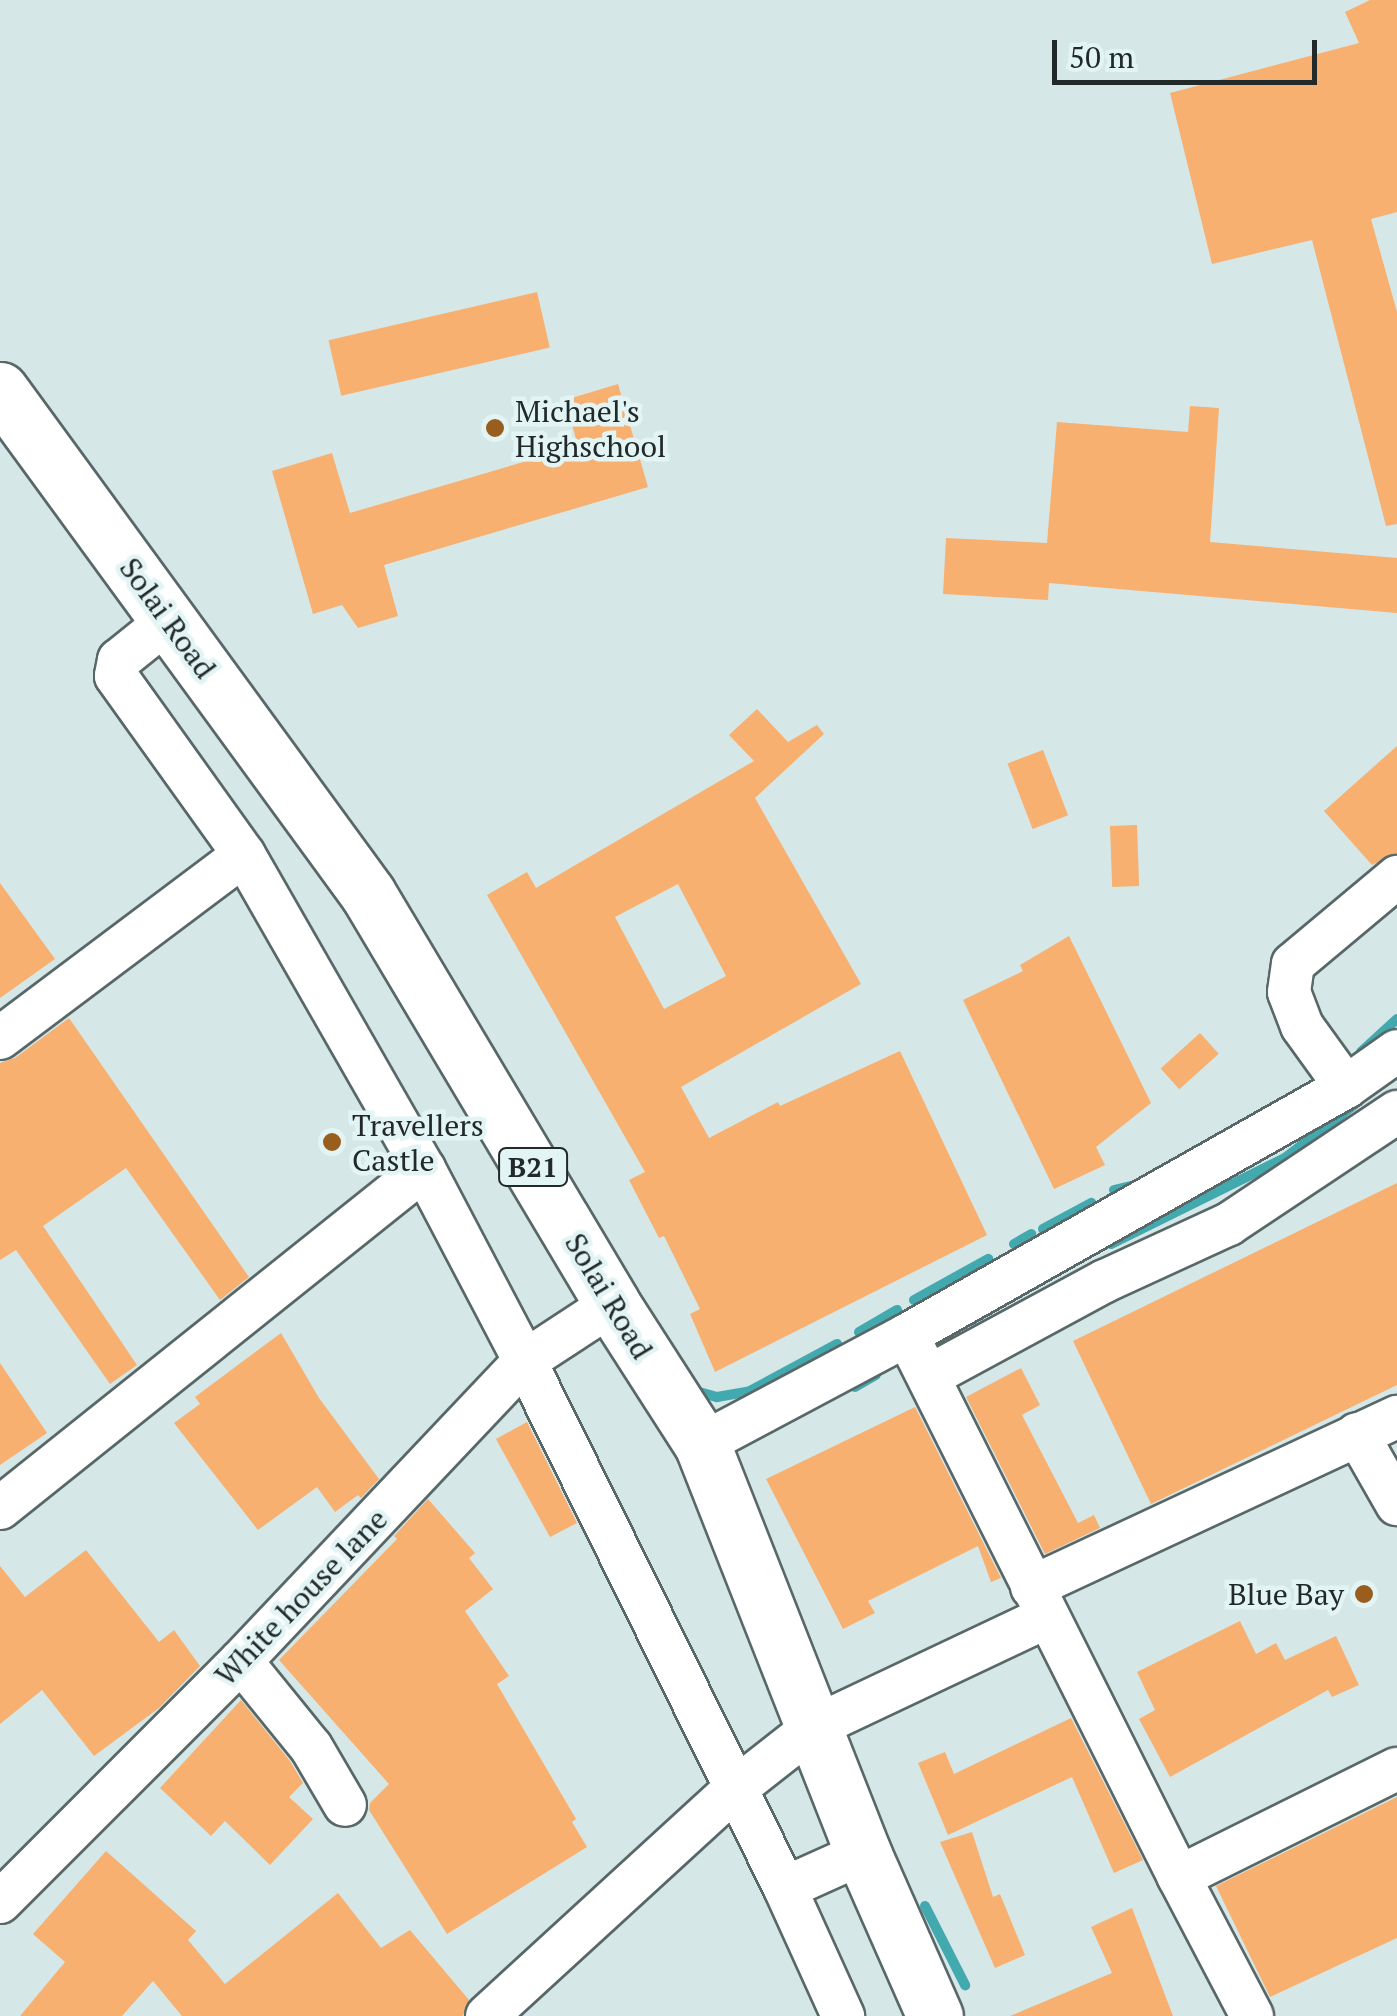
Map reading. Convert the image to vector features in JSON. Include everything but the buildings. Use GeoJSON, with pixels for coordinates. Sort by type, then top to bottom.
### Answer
{"type":"FeatureCollection","features":[{"type":"Feature","properties":{"kind":"highway","name":"Solai Road"},"geometry":{"type":"LineString","coordinates":[[0,390],[368,894],[612,1304],[702,1444],[863,1853],[936,2016]]}},
{"type":"Feature","properties":{"kind":"street"},"geometry":{"type":"LineString","coordinates":[[169,620],[119,660],[116,676],[244,855],[424,1169],[525,1361],[785,1888],[843,2016]]}},
{"type":"Feature","properties":{"kind":"street"},"geometry":{"type":"LineString","coordinates":[[0,1038],[244,855]]}},
{"type":"Feature","properties":{"kind":"street"},"geometry":{"type":"LineString","coordinates":[[1346,1087],[1302,1026],[1289,992],[1294,964],[1397,877]]}},
{"type":"Feature","properties":{"kind":"street"},"geometry":{"type":"LineString","coordinates":[[702,1444],[908,1335],[1346,1087],[1397,1051]]}},
{"type":"Feature","properties":{"kind":"street"},"geometry":{"type":"LineString","coordinates":[[931,1375],[1105,1282],[1229,1224],[1397,1112]]}},
{"type":"Feature","properties":{"kind":"street"},"geometry":{"type":"LineString","coordinates":[[0,1508],[424,1169]]}},
{"type":"Feature","properties":{"kind":"street","name":"White house lane"},"geometry":{"type":"LineString","coordinates":[[1,1898],[241,1662],[525,1361],[612,1304]]}},
{"type":"Feature","properties":{"kind":"street"},"geometry":{"type":"LineString","coordinates":[[908,1335],[931,1375],[1039,1602],[1252,2016]]}},
{"type":"Feature","properties":{"kind":"street"},"geometry":{"type":"LineString","coordinates":[[487,2016],[736,1789],[814,1727],[1039,1602],[1357,1434],[1397,1417]]}},
{"type":"Feature","properties":{"kind":"street"},"geometry":{"type":"LineString","coordinates":[[1357,1434],[1397,1504]]}},
{"type":"Feature","properties":{"kind":"street"},"geometry":{"type":"LineString","coordinates":[[241,1662],[312,1747],[345,1805]]}},
{"type":"Feature","properties":{"kind":"street"},"geometry":{"type":"LineString","coordinates":[[1179,1876],[1397,1769]]}},
{"type":"Feature","properties":{"kind":"street"},"geometry":{"type":"LineString","coordinates":[[785,1888],[863,1853]]}},
{"type":"Feature","properties":{"kind":"waterway"},"geometry":{"type":"LineString","coordinates":[[1361,1052],[1397,1019]]}},
{"type":"Feature","properties":{"kind":"waterway"},"geometry":{"type":"LineString","coordinates":[[1111,1244],[1285,1158],[1355,1104]]}},
{"type":"Feature","properties":{"kind":"waterway"},"geometry":{"type":"LineString","coordinates":[[1114,1190],[1132,1186]]}},
{"type":"Feature","properties":{"kind":"waterway"},"geometry":{"type":"LineString","coordinates":[[1043,1229],[1091,1203]]}},
{"type":"Feature","properties":{"kind":"waterway"},"geometry":{"type":"LineString","coordinates":[[1014,1244],[1031,1234]]}},
{"type":"Feature","properties":{"kind":"waterway"},"geometry":{"type":"LineString","coordinates":[[914,1300],[988,1259]]}},
{"type":"Feature","properties":{"kind":"waterway"},"geometry":{"type":"LineString","coordinates":[[859,1332],[897,1310]]}},
{"type":"Feature","properties":{"kind":"waterway"},"geometry":{"type":"LineString","coordinates":[[692,1390],[717,1397],[750,1391],[837,1344]]}},
{"type":"Feature","properties":{"kind":"waterway"},"geometry":{"type":"LineString","coordinates":[[855,1387],[876,1375]]}},
{"type":"Feature","properties":{"kind":"waterway"},"geometry":{"type":"LineString","coordinates":[[925,1906],[965,1985]]}},
{"type":"Feature","properties":{"kind":"place","name":"Michael's Highschool"},"geometry":{"type":"Point","coordinates":[495,428]}},
{"type":"Feature","properties":{"kind":"place","name":"Travellers Castle"},"geometry":{"type":"Point","coordinates":[332,1142]}},
{"type":"Feature","properties":{"kind":"place","name":"Blue Bay"},"geometry":{"type":"Point","coordinates":[1364,1594]}}]}
